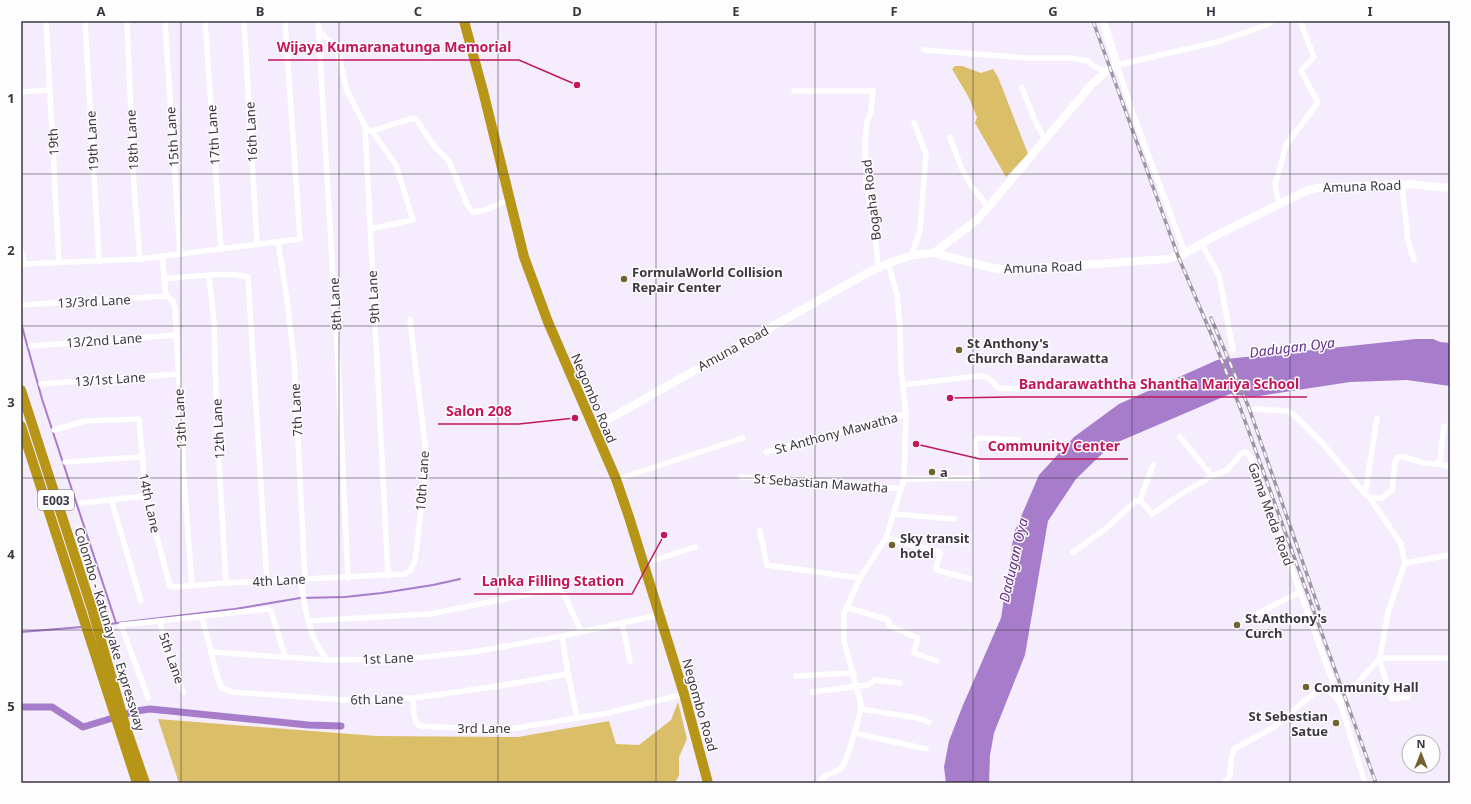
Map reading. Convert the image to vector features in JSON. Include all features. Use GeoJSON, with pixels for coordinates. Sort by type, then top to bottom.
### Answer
{"type":"FeatureCollection","features":[{"type":"Feature","properties":{"kind":"highway","name":"Negombo Road"},"geometry":{"type":"LineString","coordinates":[[464,21],[524,257],[545,315],[621,478],[690,692],[714,783]]}},
{"type":"Feature","properties":{"kind":"highway","name":"Negombo Road"},"geometry":{"type":"LineString","coordinates":[[471,21],[530,256],[553,320],[596,426],[629,517],[684,694],[708,783]]}},
{"type":"Feature","properties":{"kind":"highway","name":"Colombo - Katunayake Expressway"},"geometry":{"type":"LineString","coordinates":[[21,390],[123,729],[137,783]]}},
{"type":"Feature","properties":{"kind":"highway","name":"Colombo - Katunayake Expressway"},"geometry":{"type":"LineString","coordinates":[[21,426],[87,610]]}},
{"type":"Feature","properties":{"kind":"highway","name":"Colombo - Katunayake Expressway"},"geometry":{"type":"LineString","coordinates":[[123,729],[146,783]]}},
{"type":"Feature","properties":{"kind":"street","name":"19th"},"geometry":{"type":"LineString","coordinates":[[46,21],[59,262]]}},
{"type":"Feature","properties":{"kind":"street","name":"19th Lane"},"geometry":{"type":"LineString","coordinates":[[85,21],[99,261]]}},
{"type":"Feature","properties":{"kind":"street","name":"18th Lane"},"geometry":{"type":"LineString","coordinates":[[127,21],[134,187],[140,259]]}},
{"type":"Feature","properties":{"kind":"street","name":"15th Lane"},"geometry":{"type":"LineString","coordinates":[[165,21],[180,254]]}},
{"type":"Feature","properties":{"kind":"street","name":"17th Lane"},"geometry":{"type":"LineString","coordinates":[[205,21],[221,249]]}},
{"type":"Feature","properties":{"kind":"street","name":"16th Lane"},"geometry":{"type":"LineString","coordinates":[[244,21],[257,244]]}},
{"type":"Feature","properties":{"kind":"street"},"geometry":{"type":"LineString","coordinates":[[21,252],[23,264],[99,261],[140,259],[300,239],[285,21]]}},
{"type":"Feature","properties":{"kind":"street","name":"8th Lane"},"geometry":{"type":"LineString","coordinates":[[318,21],[338,362],[340,438],[348,578]]}},
{"type":"Feature","properties":{"kind":"street"},"geometry":{"type":"LineString","coordinates":[[1104,21],[1132,111],[1185,253]]}},
{"type":"Feature","properties":{"kind":"street"},"geometry":{"type":"LineString","coordinates":[[934,253],[978,219],[1092,84],[1113,66],[1217,42],[1267,25],[1272,21]]}},
{"type":"Feature","properties":{"kind":"street"},"geometry":{"type":"LineString","coordinates":[[1279,203],[1276,185],[1286,145],[1318,102],[1301,71],[1314,57],[1300,21]]}},
{"type":"Feature","properties":{"kind":"street","name":"9th Lane"},"geometry":{"type":"LineString","coordinates":[[319,31],[333,44],[338,53],[347,91],[365,126],[388,576]]}},
{"type":"Feature","properties":{"kind":"street"},"geometry":{"type":"LineString","coordinates":[[924,50],[1027,58],[1070,58],[1088,61],[1106,72]]}},
{"type":"Feature","properties":{"kind":"street"},"geometry":{"type":"LineString","coordinates":[[1022,88],[1037,125],[1045,140]]}},
{"type":"Feature","properties":{"kind":"street"},"geometry":{"type":"LineString","coordinates":[[21,92],[50,90]]}},
{"type":"Feature","properties":{"kind":"street","name":"Bogaha Road"},"geometry":{"type":"LineString","coordinates":[[794,91],[873,91],[871,112],[866,122],[866,184],[875,230],[878,268]]}},
{"type":"Feature","properties":{"kind":"street"},"geometry":{"type":"LineString","coordinates":[[372,131],[410,119],[416,119],[434,146],[449,162],[468,206],[473,212],[485,210],[509,200]]}},
{"type":"Feature","properties":{"kind":"street"},"geometry":{"type":"LineString","coordinates":[[912,256],[920,230],[926,154],[914,123]]}},
{"type":"Feature","properties":{"kind":"street"},"geometry":{"type":"LineString","coordinates":[[365,126],[368,130],[372,131],[396,165],[413,220],[370,229]]}},
{"type":"Feature","properties":{"kind":"street"},"geometry":{"type":"LineString","coordinates":[[950,137],[961,167],[971,185],[988,207]]}},
{"type":"Feature","properties":{"kind":"street"},"geometry":{"type":"LineString","coordinates":[[1402,184],[1408,241],[1414,260]]}},
{"type":"Feature","properties":{"kind":"street","name":"Amuna Road"},"geometry":{"type":"LineString","coordinates":[[596,426],[888,262],[912,256],[934,253],[993,268],[1010,270],[1167,259],[1185,253],[1201,243],[1302,192],[1318,188],[1402,184],[1450,188]]}},
{"type":"Feature","properties":{"kind":"street","name":"7th Lane"},"geometry":{"type":"LineString","coordinates":[[278,242],[294,359],[303,579],[302,594],[308,621],[318,647],[327,660]]}},
{"type":"Feature","properties":{"kind":"street"},"geometry":{"type":"LineString","coordinates":[[1201,243],[1219,275],[1233,350]]}},
{"type":"Feature","properties":{"kind":"street","name":"13th Lane"},"geometry":{"type":"LineString","coordinates":[[162,256],[166,296],[172,300],[175,308],[184,480],[192,586]]}},
{"type":"Feature","properties":{"kind":"street"},"geometry":{"type":"LineString","coordinates":[[820,783],[826,775],[836,773],[844,764],[861,709],[854,673],[844,641],[844,613],[860,578],[886,538],[904,479],[906,414],[901,369],[900,328],[897,294],[888,262]]}},
{"type":"Feature","properties":{"kind":"street"},"geometry":{"type":"LineString","coordinates":[[164,279],[242,275],[248,277],[267,581]]}},
{"type":"Feature","properties":{"kind":"street","name":"12th Lane"},"geometry":{"type":"LineString","coordinates":[[209,276],[214,321],[217,426],[226,583]]}},
{"type":"Feature","properties":{"kind":"street","name":"13/3rd Lane"},"geometry":{"type":"LineString","coordinates":[[21,305],[166,296]]}},
{"type":"Feature","properties":{"kind":"street","name":"10th Lane"},"geometry":{"type":"LineString","coordinates":[[388,576],[406,574],[410,571],[415,561],[427,460],[410,320]]}},
{"type":"Feature","properties":{"kind":"street","name":"13/2nd Lane"},"geometry":{"type":"LineString","coordinates":[[32,346],[176,335]]}},
{"type":"Feature","properties":{"kind":"street","name":"13/1st Lane"},"geometry":{"type":"LineString","coordinates":[[41,384],[178,374]]}},
{"type":"Feature","properties":{"kind":"street"},"geometry":{"type":"LineString","coordinates":[[903,385],[977,376],[987,377],[999,388],[1020,389]]}},
{"type":"Feature","properties":{"kind":"street"},"geometry":{"type":"LineString","coordinates":[[1254,409],[1287,411],[1292,414],[1323,444],[1370,498],[1401,544],[1405,563],[1388,612],[1379,658],[1392,699],[1408,697]]}},
{"type":"Feature","properties":{"kind":"street","name":"St Anthony Mawatha"},"geometry":{"type":"LineString","coordinates":[[766,452],[906,414]]}},
{"type":"Feature","properties":{"kind":"street"},"geometry":{"type":"LineString","coordinates":[[1365,494],[1377,418]]}},
{"type":"Feature","properties":{"kind":"street","name":"14th Lane"},"geometry":{"type":"LineString","coordinates":[[54,430],[85,421],[138,419],[146,496],[170,586]]}},
{"type":"Feature","properties":{"kind":"street"},"geometry":{"type":"LineString","coordinates":[[1437,464],[1440,461],[1444,426]]}},
{"type":"Feature","properties":{"kind":"street"},"geometry":{"type":"LineString","coordinates":[[1180,437],[1212,476]]}},
{"type":"Feature","properties":{"kind":"street"},"geometry":{"type":"LineString","coordinates":[[621,478],[743,438]]}},
{"type":"Feature","properties":{"kind":"street"},"geometry":{"type":"LineString","coordinates":[[904,479],[977,478],[976,441],[979,438],[1018,440]]}},
{"type":"Feature","properties":{"kind":"street","name":"Gama Meda Road"},"geometry":{"type":"LineString","coordinates":[[1140,500],[1152,514],[1183,493],[1212,476],[1227,470],[1242,453],[1246,452],[1249,455],[1254,465],[1340,702],[1365,783]]}},
{"type":"Feature","properties":{"kind":"street"},"geometry":{"type":"LineString","coordinates":[[65,462],[141,457]]}},
{"type":"Feature","properties":{"kind":"street"},"geometry":{"type":"LineString","coordinates":[[1370,498],[1382,498],[1392,490],[1395,464],[1398,457],[1404,457],[1424,464],[1437,464],[1450,467]]}},
{"type":"Feature","properties":{"kind":"street"},"geometry":{"type":"LineString","coordinates":[[1073,552],[1104,530],[1136,501],[1140,500],[1153,465]]}},
{"type":"Feature","properties":{"kind":"street","name":"St Sebastian Mawatha"},"geometry":{"type":"LineString","coordinates":[[741,477],[859,484],[901,489]]}},
{"type":"Feature","properties":{"kind":"street"},"geometry":{"type":"LineString","coordinates":[[81,503],[146,496]]}},
{"type":"Feature","properties":{"kind":"street"},"geometry":{"type":"LineString","coordinates":[[111,499],[141,601]]}},
{"type":"Feature","properties":{"kind":"street"},"geometry":{"type":"LineString","coordinates":[[894,514],[954,519]]}},
{"type":"Feature","properties":{"kind":"street"},"geometry":{"type":"LineString","coordinates":[[760,531],[766,565],[860,578]]}},
{"type":"Feature","properties":{"kind":"street"},"geometry":{"type":"LineString","coordinates":[[886,538],[940,552],[936,570],[970,579]]}},
{"type":"Feature","properties":{"kind":"street"},"geometry":{"type":"LineString","coordinates":[[649,562],[695,547]]}},
{"type":"Feature","properties":{"kind":"street"},"geometry":{"type":"LineString","coordinates":[[1405,563],[1450,555]]}},
{"type":"Feature","properties":{"kind":"street","name":"4th Lane"},"geometry":{"type":"LineString","coordinates":[[170,586],[175,587],[303,579],[388,576]]}},
{"type":"Feature","properties":{"kind":"street"},"geometry":{"type":"LineString","coordinates":[[308,621],[430,614],[554,589],[562,590],[581,631]]}},
{"type":"Feature","properties":{"kind":"street"},"geometry":{"type":"LineString","coordinates":[[1245,620],[1300,592]]}},
{"type":"Feature","properties":{"kind":"street"},"geometry":{"type":"LineString","coordinates":[[846,607],[888,620],[890,626],[918,638],[914,653],[937,662]]}},
{"type":"Feature","properties":{"kind":"street"},"geometry":{"type":"LineString","coordinates":[[159,621],[267,610],[271,611],[285,656]]}},
{"type":"Feature","properties":{"kind":"street","name":"1st Lane"},"geometry":{"type":"LineString","coordinates":[[212,652],[327,660],[405,659],[473,652],[562,636],[659,615]]}},
{"type":"Feature","properties":{"kind":"street"},"geometry":{"type":"LineString","coordinates":[[202,617],[212,652]]}},
{"type":"Feature","properties":{"kind":"street","name":"5th Lane"},"geometry":{"type":"LineString","coordinates":[[148,698],[121,625],[159,621],[183,692]]}},
{"type":"Feature","properties":{"kind":"street"},"geometry":{"type":"LineString","coordinates":[[622,623],[630,661]]}},
{"type":"Feature","properties":{"kind":"street"},"geometry":{"type":"LineString","coordinates":[[562,636],[577,717]]}},
{"type":"Feature","properties":{"kind":"street","name":"6th Lane"},"geometry":{"type":"LineString","coordinates":[[212,652],[217,675],[222,688],[232,692],[346,700],[413,698],[493,687],[568,674]]}},
{"type":"Feature","properties":{"kind":"street"},"geometry":{"type":"LineString","coordinates":[[1224,783],[1230,776],[1231,760],[1234,749],[1274,727],[1321,687],[1325,686],[1340,702],[1379,658],[1450,658]]}},
{"type":"Feature","properties":{"kind":"street"},"geometry":{"type":"LineString","coordinates":[[796,676],[854,673]]}},
{"type":"Feature","properties":{"kind":"street"},"geometry":{"type":"LineString","coordinates":[[812,692],[871,685],[872,681],[875,680],[900,683]]}},
{"type":"Feature","properties":{"kind":"street","name":"3rd Lane"},"geometry":{"type":"LineString","coordinates":[[413,698],[415,720],[420,726],[503,730],[608,713],[684,694]]}},
{"type":"Feature","properties":{"kind":"street"},"geometry":{"type":"LineString","coordinates":[[861,709],[918,718],[929,722]]}},
{"type":"Feature","properties":{"kind":"street"},"geometry":{"type":"LineString","coordinates":[[854,733],[926,749]]}},
{"type":"Feature","properties":{"kind":"shaded area"},"geometry":{"type":"Polygon","coordinates":[[[955,66],[962,66],[981,73],[993,69],[998,77],[1028,154],[1006,177],[975,123],[977,117],[968,96],[952,69],[955,66]]]}},
{"type":"Feature","properties":{"kind":"shaded area"},"geometry":{"type":"Polygon","coordinates":[[[678,702],[687,739],[679,757],[679,775],[675,783],[179,783],[158,719],[376,736],[518,737],[609,721],[616,744],[639,745],[671,720],[678,702]]]}},
{"type":"Feature","properties":{"kind":"water","name":"Dadugan Oya"},"geometry":{"type":"Polygon","coordinates":[[[1416,339],[1433,339],[1440,342],[1450,343],[1450,386],[1407,380],[1350,382],[1253,397],[1230,394],[1111,445],[1076,479],[1048,521],[1025,655],[994,733],[990,755],[989,783],[946,783],[944,767],[949,741],[1001,618],[1014,533],[1039,475],[1074,437],[1119,404],[1217,360],[1416,339]]]}},
{"type":"Feature","properties":{"kind":"waterway"},"geometry":{"type":"LineString","coordinates":[[21,323],[42,399],[116,623]]}},
{"type":"Feature","properties":{"kind":"waterway"},"geometry":{"type":"LineString","coordinates":[[101,625],[235,609],[300,598],[345,597],[382,593],[460,579]]}},
{"type":"Feature","properties":{"kind":"waterway"},"geometry":{"type":"LineString","coordinates":[[21,632],[82,627]]}},
{"type":"Feature","properties":{"kind":"waterway"},"geometry":{"type":"LineString","coordinates":[[21,707],[52,707],[83,727],[136,711],[150,709],[308,725],[341,726]]}},
{"type":"Feature","properties":{"kind":"railway"},"geometry":{"type":"LineString","coordinates":[[1093,21],[1178,256],[1215,343],[1241,410],[1376,783]]}},
{"type":"Feature","properties":{"kind":"railway"},"geometry":{"type":"LineString","coordinates":[[1211,318],[1249,408],[1319,609]]}},
{"type":"Feature","properties":{"kind":"place","name":"Wijaya Kumaranatunga Memorial"},"geometry":{"type":"Point","coordinates":[577,85]}},
{"type":"Feature","properties":{"kind":"place","name":"FormulaWorld Collision Repair Center"},"geometry":{"type":"Point","coordinates":[624,279]}},
{"type":"Feature","properties":{"kind":"place","name":"St Anthony's Church Bandarawatta"},"geometry":{"type":"Point","coordinates":[959,350]}},
{"type":"Feature","properties":{"kind":"place","name":"Bandarawaththa Shantha Mariya School"},"geometry":{"type":"Point","coordinates":[950,398]}},
{"type":"Feature","properties":{"kind":"place","name":"Salon 208"},"geometry":{"type":"Point","coordinates":[575,418]}},
{"type":"Feature","properties":{"kind":"place","name":"Community Center"},"geometry":{"type":"Point","coordinates":[916,444]}},
{"type":"Feature","properties":{"kind":"place","name":"a"},"geometry":{"type":"Point","coordinates":[932,472]}},
{"type":"Feature","properties":{"kind":"place","name":"Lanka Filling Station"},"geometry":{"type":"Point","coordinates":[664,535]}},
{"type":"Feature","properties":{"kind":"place","name":"Sky transit hotel"},"geometry":{"type":"Point","coordinates":[892,545]}},
{"type":"Feature","properties":{"kind":"place","name":"St.Anthony's Curch"},"geometry":{"type":"Point","coordinates":[1237,625]}},
{"type":"Feature","properties":{"kind":"place","name":"Community Hall"},"geometry":{"type":"Point","coordinates":[1306,687]}},
{"type":"Feature","properties":{"kind":"place","name":"St Sebestian Satue"},"geometry":{"type":"Point","coordinates":[1336,723]}}]}
